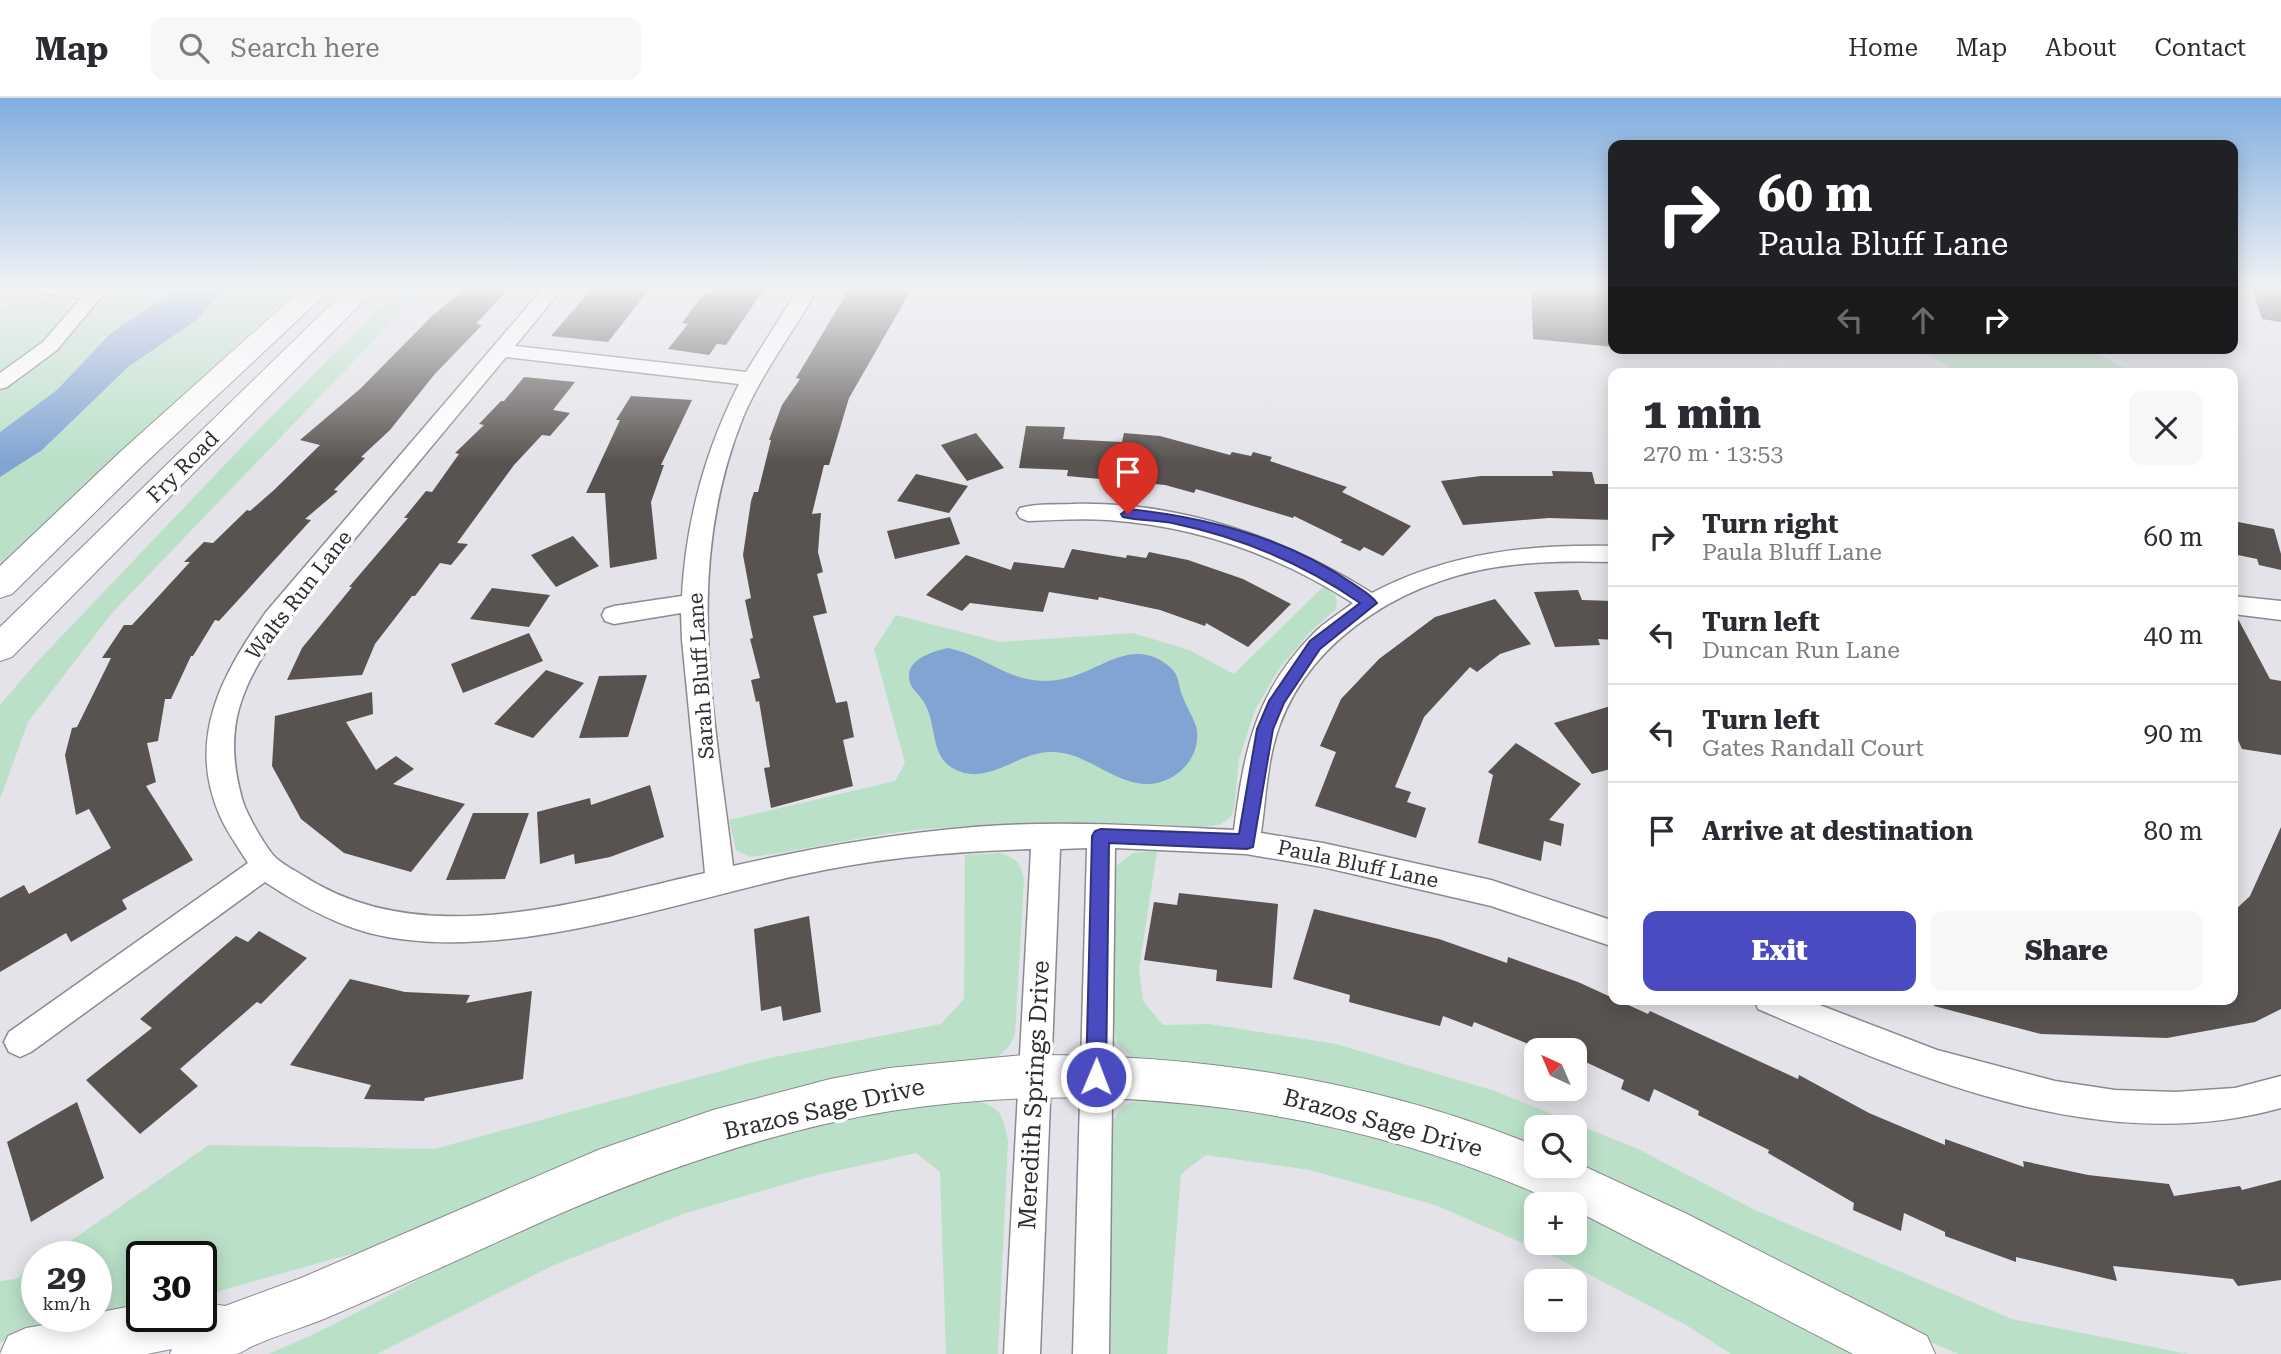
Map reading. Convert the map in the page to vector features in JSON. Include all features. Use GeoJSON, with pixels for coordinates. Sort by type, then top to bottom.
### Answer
{"type":"FeatureCollection","features":[{"type":"Feature","properties":{"kind":"street"},"geometry":{"type":"LineString","coordinates":[[0,383],[51,345]]}},
{"type":"Feature","properties":{"kind":"street","name":"Fry Road"},"geometry":{"type":"LineString","coordinates":[[0,586],[130,460],[257,345]]}},
{"type":"Feature","properties":{"kind":"street","name":"Fry Road"},"geometry":{"type":"LineString","coordinates":[[0,648],[306,345]]}},
{"type":"Feature","properties":{"kind":"street","name":"Walts Run Lane"},"geometry":{"type":"LineString","coordinates":[[506,345],[275,618],[249,655],[231,690],[221,730],[221,772],[233,814],[265,866],[310,896],[370,920],[446,930],[518,925],[589,912],[720,881]]}},
{"type":"Feature","properties":{"kind":"street","name":"Sarah Bluff Lane"},"geometry":{"type":"LineString","coordinates":[[720,881],[694,640],[692,603],[695,553],[711,476],[736,409],[773,345]]}},
{"type":"Feature","properties":{"kind":"street"},"geometry":{"type":"LineString","coordinates":[[501,350],[752,379]]}},
{"type":"Feature","properties":{"kind":"street"},"geometry":{"type":"LineString","coordinates":[[1028,513],[1108,512],[1169,518],[1229,532],[1282,552],[1331,576],[1370,603]]}},
{"type":"Feature","properties":{"kind":"street"},"geometry":{"type":"LineString","coordinates":[[1247,842],[1265,729],[1277,701],[1315,645],[1370,603],[1425,576],[1477,560],[1538,552],[1608,554]]}},
{"type":"Feature","properties":{"kind":"street"},"geometry":{"type":"LineString","coordinates":[[614,615],[692,603]]}},
{"type":"Feature","properties":{"kind":"street"},"geometry":{"type":"LineString","coordinates":[[2238,606],[2280,610]]}},
{"type":"Feature","properties":{"kind":"street","name":"Meredith Springs Drive"},"geometry":{"type":"LineString","coordinates":[[1022,1354],[1046,836]]}},
{"type":"Feature","properties":{"kind":"street"},"geometry":{"type":"LineString","coordinates":[[1091,1354],[1101,836]]}},
{"type":"Feature","properties":{"kind":"street","name":"Paula Bluff Lane"},"geometry":{"type":"LineString","coordinates":[[720,881],[803,862],[877,850],[976,839],[1101,836],[1247,842],[1408,872],[1491,893],[1608,932]]}},
{"type":"Feature","properties":{"kind":"street"},"geometry":{"type":"LineString","coordinates":[[20,1042],[265,866]]}},
{"type":"Feature","properties":{"kind":"street"},"geometry":{"type":"LineString","coordinates":[[1783,1005],[1893,1051],[1951,1071],[2049,1095],[2150,1109],[2236,1104],[2281,1092]]}},
{"type":"Feature","properties":{"kind":"street","name":"Brazos Sage Drive"},"geometry":{"type":"LineString","coordinates":[[26,1354],[173,1323],[211,1343],[536,1199],[664,1149],[765,1117],[857,1096],[949,1082],[1096,1077],[1152,1078],[1241,1087],[1335,1105],[1430,1131],[1526,1165],[1615,1205],[1909,1354]]}},
{"type":"Feature","properties":{"kind":"green space"},"geometry":{"type":"Polygon","coordinates":[[[0,345],[38,345],[38,345],[0,373],[0,345]]]}},
{"type":"Feature","properties":{"kind":"green space"},"geometry":{"type":"Polygon","coordinates":[[[59,345],[237,345],[0,565],[0,389],[59,345]]]}},
{"type":"Feature","properties":{"kind":"green space"},"geometry":{"type":"Polygon","coordinates":[[[343,345],[370,345],[112,613],[28,722],[0,799],[0,705],[36,663],[257,431],[343,345]]]}},
{"type":"Feature","properties":{"kind":"green space"},"geometry":{"type":"Polygon","coordinates":[[[1927,354],[2098,354],[2124,368],[1951,368],[1927,354]]]}},
{"type":"Feature","properties":{"kind":"green space"},"geometry":{"type":"Polygon","coordinates":[[[1324,586],[1335,595],[1336,609],[1309,633],[1279,669],[1255,710],[1239,759],[1234,809],[1230,818],[1219,825],[994,825],[924,829],[750,857],[736,850],[729,820],[895,781],[905,763],[874,649],[896,615],[1000,642],[1133,633],[1189,650],[1234,674],[1324,586]]]}},
{"type":"Feature","properties":{"kind":"green space"},"geometry":{"type":"Polygon","coordinates":[[[1157,851],[1139,970],[1143,1001],[1163,1025],[1209,1024],[1336,1044],[1495,1091],[1554,1115],[1524,1115],[1524,1146],[1464,1124],[1335,1086],[1231,1067],[1148,1061],[1132,1057],[1117,1043],[1112,1019],[1116,866],[1133,853],[1157,851]]]}},
{"type":"Feature","properties":{"kind":"green space"},"geometry":{"type":"Polygon","coordinates":[[[1000,853],[1010,857],[1017,862],[1024,880],[1015,1034],[1010,1045],[997,1058],[441,1221],[369,1249],[217,1292],[217,1241],[126,1241],[126,1314],[112,1317],[112,1241],[71,1241],[209,1145],[434,1149],[765,1059],[941,1024],[964,999],[965,855],[1000,853]]]}},
{"type":"Feature","properties":{"kind":"green space"},"geometry":{"type":"Polygon","coordinates":[[[1144,1098],[1279,1113],[1363,1132],[1447,1157],[1538,1192],[1524,1192],[1524,1244],[1435,1205],[1310,1170],[1206,1155],[1181,1174],[1167,1354],[1111,1354],[1111,1126],[1123,1108],[1144,1098]]]}},
{"type":"Feature","properties":{"kind":"green space"},"geometry":{"type":"Polygon","coordinates":[[[975,1100],[991,1106],[1000,1114],[1008,1141],[998,1354],[946,1354],[940,1172],[916,1153],[813,1176],[683,1214],[554,1265],[377,1354],[268,1354],[327,1328],[500,1238],[655,1172],[720,1150],[807,1127],[975,1100]]]}},
{"type":"Feature","properties":{"kind":"green space"},"geometry":{"type":"Polygon","coordinates":[[[1587,1128],[1638,1149],[1755,1210],[2012,1319],[2188,1354],[1959,1354],[1889,1325],[1587,1172],[1587,1128]]]}},
{"type":"Feature","properties":{"kind":"green space"},"geometry":{"type":"Polygon","coordinates":[[[1587,1216],[1854,1354],[1731,1354],[1686,1325],[1587,1274],[1587,1269],[1578,1269],[1550,1255],[1587,1255],[1587,1216]]]}},
{"type":"Feature","properties":{"kind":"green space"},"geometry":{"type":"Polygon","coordinates":[[[21,1276],[21,1332],[44,1332],[0,1342],[0,1281],[21,1276]]]}},
{"type":"Feature","properties":{"kind":"water"},"geometry":{"type":"Polygon","coordinates":[[[100,345],[161,345],[128,367],[42,450],[0,477],[0,432],[57,390],[100,345]]]}},
{"type":"Feature","properties":{"kind":"water"},"geometry":{"type":"Polygon","coordinates":[[[948,648],[1016,676],[1045,681],[1077,675],[1130,655],[1143,654],[1157,658],[1174,671],[1177,678],[1197,731],[1195,750],[1191,759],[1178,773],[1169,779],[1150,784],[1124,779],[1064,753],[1038,753],[978,774],[954,769],[946,763],[937,749],[929,713],[909,678],[913,665],[918,660],[948,648]]]}},
{"type":"Feature","properties":{"kind":"building"},"geometry":{"type":"Polygon","coordinates":[[[404,345],[463,345],[434,375],[390,430],[361,457],[365,458],[334,490],[338,491],[305,519],[311,520],[219,621],[215,620],[191,656],[171,699],[165,699],[158,741],[147,743],[156,782],[146,786],[193,860],[122,900],[127,909],[71,942],[66,933],[0,972],[0,898],[24,885],[29,894],[111,848],[89,809],[76,815],[65,755],[72,728],[77,727],[111,658],[102,658],[124,625],[132,625],[190,562],[184,562],[204,542],[213,543],[247,510],[250,511],[274,490],[320,445],[300,440],[360,389],[404,345]]]}},
{"type":"Feature","properties":{"kind":"building"},"geometry":{"type":"Polygon","coordinates":[[[672,345],[717,345],[709,355],[668,349],[672,345]]]}},
{"type":"Feature","properties":{"kind":"building"},"geometry":{"type":"Polygon","coordinates":[[[816,345],[880,345],[849,398],[829,465],[824,465],[812,514],[821,513],[818,552],[823,572],[817,574],[827,613],[813,616],[836,703],[847,701],[854,737],[843,740],[853,786],[771,808],[764,768],[770,767],[759,701],[756,702],[751,680],[760,678],[750,639],[753,638],[745,600],[751,598],[743,555],[751,501],[754,492],[758,492],[769,440],[782,405],[800,379],[796,378],[816,345]]]}},
{"type":"Feature","properties":{"kind":"building"},"geometry":{"type":"Polygon","coordinates":[[[524,377],[575,382],[553,410],[570,413],[550,436],[542,435],[514,465],[457,543],[468,544],[451,565],[440,563],[415,596],[412,596],[375,644],[362,675],[287,680],[302,648],[352,587],[349,587],[408,518],[404,518],[426,491],[432,492],[459,454],[455,453],[484,425],[479,424],[504,401],[524,377]]]}},
{"type":"Feature","properties":{"kind":"building"},"geometry":{"type":"Polygon","coordinates":[[[631,396],[692,400],[661,465],[664,465],[651,502],[657,559],[610,568],[605,493],[586,493],[620,420],[616,420],[631,396]]]}},
{"type":"Feature","properties":{"kind":"building"},"geometry":{"type":"Polygon","coordinates":[[[1026,426],[1065,427],[1063,439],[1122,442],[1124,433],[1160,436],[1230,455],[1232,452],[1251,456],[1253,452],[1272,457],[1270,461],[1347,487],[1342,492],[1411,526],[1383,556],[1364,547],[1360,551],[1294,516],[1293,518],[1196,489],[1194,493],[1165,485],[1067,476],[1068,470],[1019,468],[1026,426]]]}},
{"type":"Feature","properties":{"kind":"building"},"geometry":{"type":"Polygon","coordinates":[[[976,433],[1004,468],[967,481],[941,445],[976,433]]]}},
{"type":"Feature","properties":{"kind":"building"},"geometry":{"type":"Polygon","coordinates":[[[1552,471],[1592,472],[1595,484],[1608,484],[1608,520],[1549,518],[1463,525],[1441,481],[1481,476],[1553,476],[1552,471]]]}},
{"type":"Feature","properties":{"kind":"building"},"geometry":{"type":"Polygon","coordinates":[[[916,474],[968,486],[949,513],[897,501],[916,474]]]}},
{"type":"Feature","properties":{"kind":"building"},"geometry":{"type":"Polygon","coordinates":[[[950,517],[960,544],[895,559],[887,531],[950,517]]]}},
{"type":"Feature","properties":{"kind":"building"},"geometry":{"type":"Polygon","coordinates":[[[2238,522],[2274,529],[2281,554],[2281,570],[2259,565],[2257,559],[2238,555],[2238,522]]]}},
{"type":"Feature","properties":{"kind":"building"},"geometry":{"type":"Polygon","coordinates":[[[573,536],[599,566],[556,587],[531,555],[573,536]]]}},
{"type":"Feature","properties":{"kind":"building"},"geometry":{"type":"Polygon","coordinates":[[[1072,549],[1126,558],[1127,555],[1146,558],[1149,552],[1188,560],[1243,579],[1291,604],[1248,647],[1206,623],[1205,626],[1160,610],[1099,597],[1098,600],[1049,592],[1043,612],[970,603],[962,611],[926,595],[966,555],[1011,570],[1014,562],[1064,568],[1072,549]]]}},
{"type":"Feature","properties":{"kind":"building"},"geometry":{"type":"Polygon","coordinates":[[[492,588],[550,595],[529,627],[470,619],[492,588]]]}},
{"type":"Feature","properties":{"kind":"building"},"geometry":{"type":"Polygon","coordinates":[[[1578,590],[1582,600],[1608,601],[1608,640],[1598,639],[1600,645],[1555,647],[1534,592],[1578,590]]]}},
{"type":"Feature","properties":{"kind":"building"},"geometry":{"type":"Polygon","coordinates":[[[1495,599],[1531,644],[1500,654],[1477,672],[1470,667],[1424,717],[1395,787],[1411,792],[1407,802],[1426,808],[1416,838],[1315,806],[1336,752],[1320,746],[1341,699],[1379,659],[1435,617],[1495,599]]]}},
{"type":"Feature","properties":{"kind":"building"},"geometry":{"type":"Polygon","coordinates":[[[2238,619],[2270,679],[2281,681],[2281,755],[2242,749],[2238,740],[2238,619]]]}},
{"type":"Feature","properties":{"kind":"building"},"geometry":{"type":"Polygon","coordinates":[[[529,633],[543,661],[463,693],[451,664],[529,633]]]}},
{"type":"Feature","properties":{"kind":"building"},"geometry":{"type":"Polygon","coordinates":[[[546,670],[584,683],[533,738],[494,724],[546,670]]]}},
{"type":"Feature","properties":{"kind":"building"},"geometry":{"type":"Polygon","coordinates":[[[647,675],[628,737],[579,738],[599,676],[647,675]]]}},
{"type":"Feature","properties":{"kind":"building"},"geometry":{"type":"Polygon","coordinates":[[[372,692],[373,714],[346,722],[376,770],[396,756],[414,769],[393,784],[465,804],[411,872],[344,853],[301,819],[272,766],[275,716],[372,692]]]}},
{"type":"Feature","properties":{"kind":"building"},"geometry":{"type":"Polygon","coordinates":[[[1608,707],[1608,770],[1592,774],[1554,723],[1608,707]]]}},
{"type":"Feature","properties":{"kind":"building"},"geometry":{"type":"Polygon","coordinates":[[[1516,743],[1581,784],[1549,820],[1564,824],[1561,846],[1544,841],[1541,861],[1478,843],[1493,775],[1488,772],[1516,743]]]}},
{"type":"Feature","properties":{"kind":"building"},"geometry":{"type":"Polygon","coordinates":[[[650,785],[664,837],[610,857],[575,864],[574,854],[540,864],[537,812],[590,798],[591,805],[650,785]]]}},
{"type":"Feature","properties":{"kind":"building"},"geometry":{"type":"Polygon","coordinates":[[[473,813],[529,813],[505,879],[446,880],[473,813]]]}},
{"type":"Feature","properties":{"kind":"building"},"geometry":{"type":"Polygon","coordinates":[[[2281,827],[2281,1009],[2255,1022],[2167,1038],[2041,1034],[1934,1006],[2238,1005],[2238,907],[2250,896],[2281,827]]]}},
{"type":"Feature","properties":{"kind":"building"},"geometry":{"type":"Polygon","coordinates":[[[1179,893],[1278,904],[1272,988],[1216,981],[1217,970],[1144,960],[1154,902],[1177,905],[1179,893]]]}},
{"type":"Feature","properties":{"kind":"building"},"geometry":{"type":"Polygon","coordinates":[[[1314,909],[1439,939],[1507,963],[1508,957],[1578,982],[1608,996],[1608,1005],[1628,1005],[1648,1014],[1650,1011],[1798,1079],[1799,1075],[1869,1113],[1945,1145],[1945,1139],[2024,1167],[2023,1161],[2088,1175],[2169,1184],[2174,1196],[2240,1186],[2242,1190],[2281,1180],[2281,1280],[2238,1286],[2233,1279],[2113,1266],[2117,1281],[2016,1257],[2016,1262],[1945,1236],[1945,1232],[1904,1213],[1901,1231],[1853,1210],[1854,1203],[1768,1153],[1769,1150],[1698,1115],[1699,1111],[1654,1089],[1649,1102],[1621,1089],[1624,1080],[1587,1063],[1587,1038],[1524,1038],[1524,1042],[1474,1022],[1472,1027],[1443,1016],[1440,1026],[1349,1002],[1350,995],[1293,979],[1314,909]]]}},
{"type":"Feature","properties":{"kind":"building"},"geometry":{"type":"Polygon","coordinates":[[[809,916],[821,1012],[783,1021],[781,1006],[761,1011],[754,929],[809,916]]]}},
{"type":"Feature","properties":{"kind":"building"},"geometry":{"type":"Polygon","coordinates":[[[259,931],[307,958],[261,1004],[257,1002],[180,1069],[198,1086],[140,1134],[86,1080],[152,1028],[140,1019],[236,936],[248,942],[259,931]]]}},
{"type":"Feature","properties":{"kind":"building"},"geometry":{"type":"Polygon","coordinates":[[[350,979],[405,992],[470,995],[466,1003],[532,991],[523,1079],[425,1098],[424,1101],[364,1099],[371,1085],[290,1065],[350,979]]]}},
{"type":"Feature","properties":{"kind":"building"},"geometry":{"type":"Polygon","coordinates":[[[77,1102],[104,1178],[31,1222],[7,1142],[77,1102]]]}},
{"type":"Feature","properties":{"kind":"route"},"geometry":{"type":"LineString","coordinates":[[1096,1077],[1101,836],[1247,842],[1265,729],[1277,701],[1315,645],[1370,603],[1331,576],[1282,552],[1229,532],[1169,518],[1128,514]]}}]}
